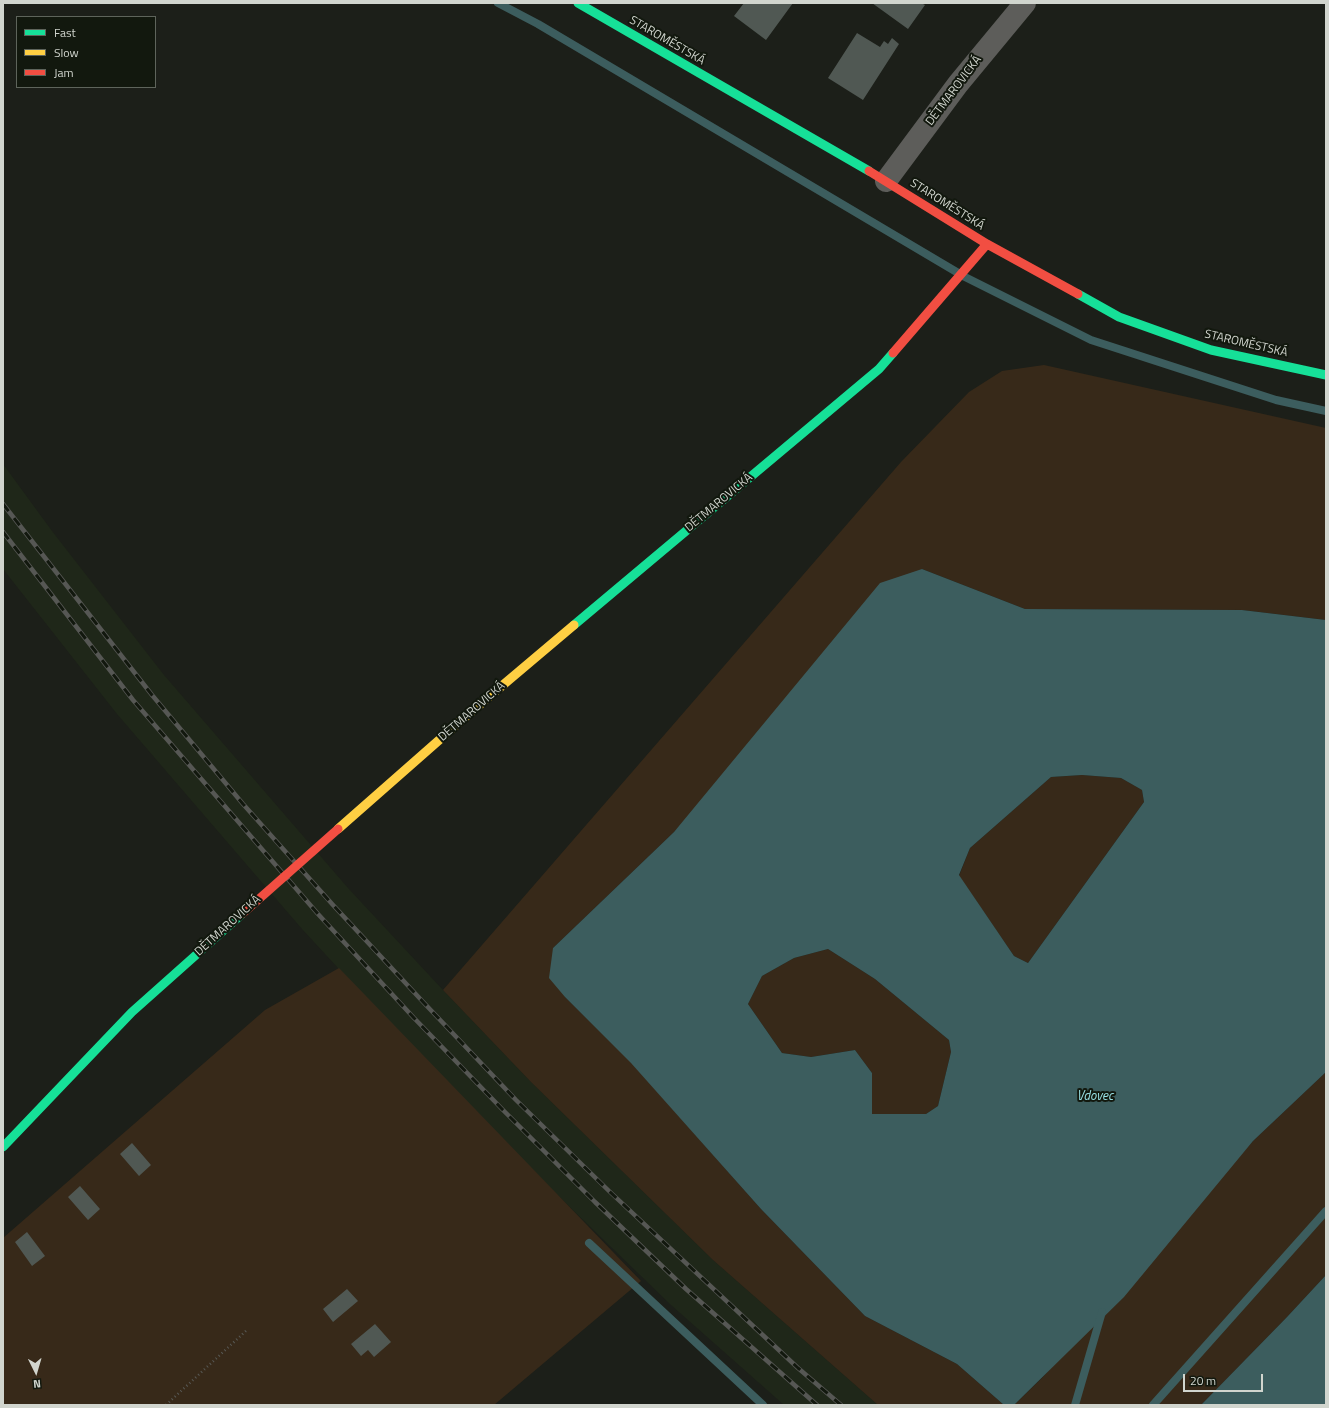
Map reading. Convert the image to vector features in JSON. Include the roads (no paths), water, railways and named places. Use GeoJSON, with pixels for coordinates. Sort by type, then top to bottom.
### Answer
{"type":"FeatureCollection","features":[{"type":"Feature","properties":{"kind":"street","name":"STAROMĚSTSKÁ"},"geometry":{"type":"LineString","coordinates":[[578,3],[886,181],[987,244],[1119,317],[1212,350],[1326,375]]}},
{"type":"Feature","properties":{"kind":"street","name":"DĚTMAROVICKÁ"},"geometry":{"type":"LineString","coordinates":[[886,181],[958,84],[1025,3]]}},
{"type":"Feature","properties":{"kind":"street","name":"DĚTMAROVICKÁ"},"geometry":{"type":"LineString","coordinates":[[3,1147],[132,1012],[242,914],[477,707],[878,369],[987,244]]}},
{"type":"Feature","properties":{"kind":"water","name":"Vdovec"},"geometry":{"type":"Polygon","coordinates":[[[922,569],[1025,609],[1242,610],[1326,620],[1326,1072],[1253,1141],[1124,1297],[1014,1405],[1004,1405],[957,1364],[865,1316],[761,1209],[631,1063],[565,997],[549,978],[553,948],[674,832],[880,583],[922,569]],[[1082,775],[1051,777],[970,848],[959,875],[1014,956],[1028,963],[1144,802],[1142,790],[1121,778],[1082,775]],[[828,949],[794,958],[762,976],[748,1004],[782,1053],[811,1057],[855,1050],[872,1073],[872,1114],[926,1114],[938,1106],[951,1052],[949,1040],[875,979],[828,949]]]}},
{"type":"Feature","properties":{"kind":"water"},"geometry":{"type":"Polygon","coordinates":[[[1326,1275],[1326,1405],[1201,1405],[1287,1317],[1326,1275]]]}},
{"type":"Feature","properties":{"kind":"waterway"},"geometry":{"type":"LineString","coordinates":[[498,3],[538,24],[965,277],[1091,340],[1276,400],[1326,411]]}},
{"type":"Feature","properties":{"kind":"waterway"},"geometry":{"type":"LineString","coordinates":[[1153,1405],[1326,1211]]}},
{"type":"Feature","properties":{"kind":"waterway"},"geometry":{"type":"LineString","coordinates":[[589,1243],[763,1405]]}},
{"type":"Feature","properties":{"kind":"waterway"},"geometry":{"type":"LineString","coordinates":[[1075,1405],[1102,1312]]}},
{"type":"Feature","properties":{"kind":"railway"},"geometry":{"type":"LineString","coordinates":[[3,504],[152,695],[243,804],[333,905],[425,1004],[516,1100],[609,1191],[798,1368],[841,1405]]}},
{"type":"Feature","properties":{"kind":"railway"},"geometry":{"type":"LineString","coordinates":[[3,532],[133,700],[318,914],[414,1018],[595,1202],[686,1289],[817,1405]]}}]}
